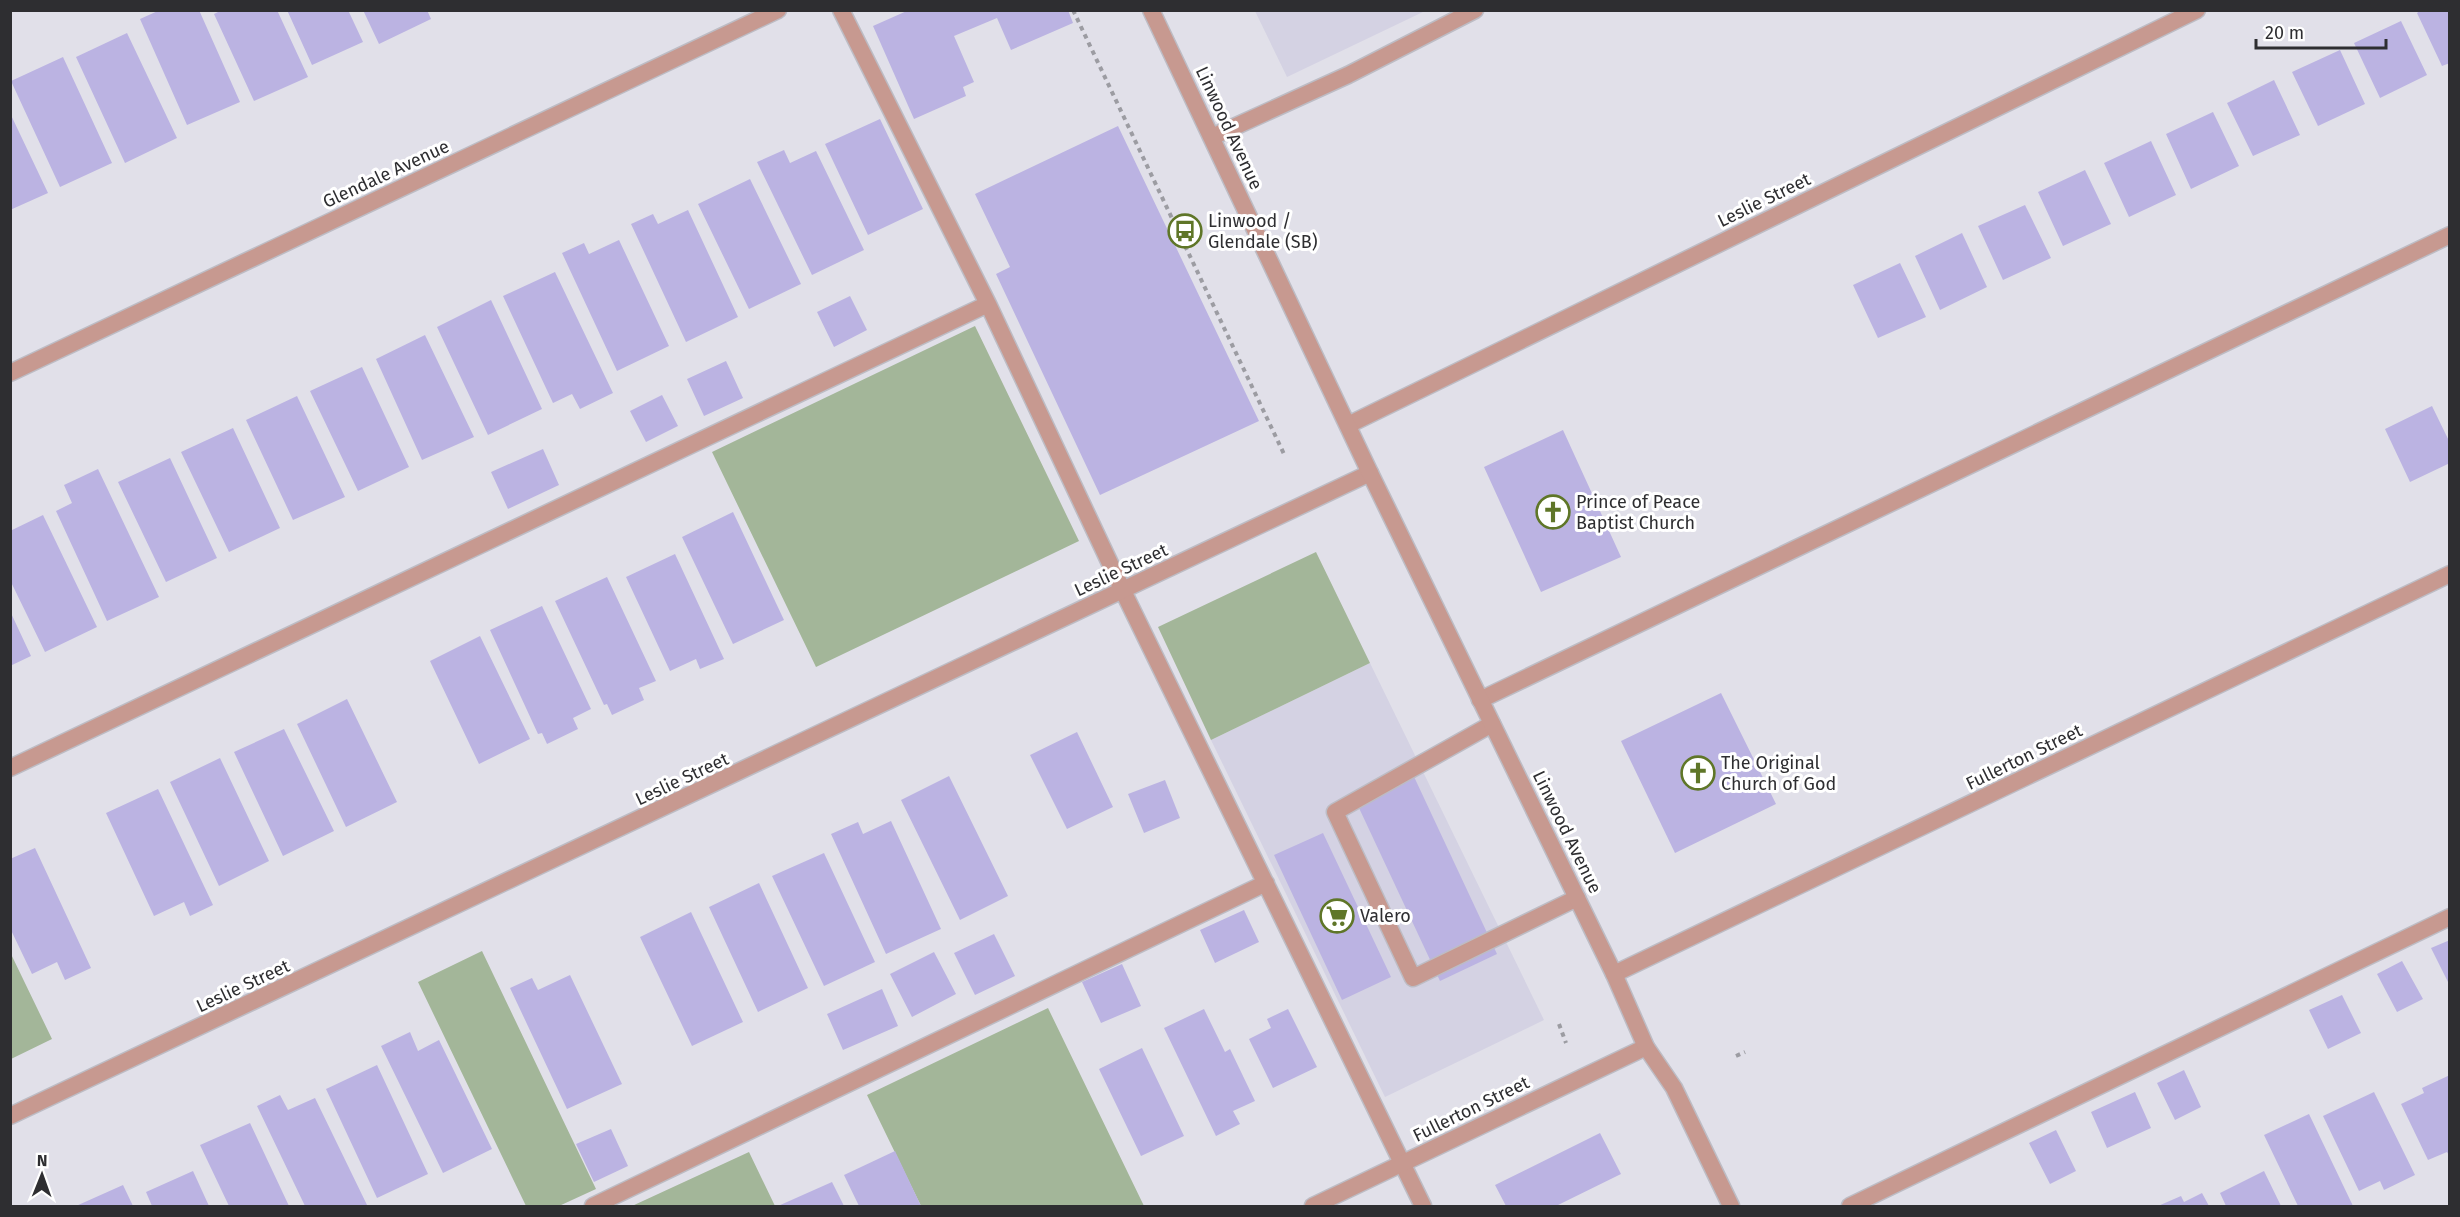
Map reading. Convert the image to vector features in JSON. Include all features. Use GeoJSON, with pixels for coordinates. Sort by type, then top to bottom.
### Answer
{"type":"FeatureCollection","features":[{"type":"Feature","properties":{"kind":"street","name":"Glendale Avenue"},"geometry":{"type":"LineString","coordinates":[[10,373],[778,10]]}},
{"type":"Feature","properties":{"kind":"street"},"geometry":{"type":"LineString","coordinates":[[841,10],[988,304],[1123,591],[1423,1206]]}},
{"type":"Feature","properties":{"kind":"street","name":"Linwood Avenue"},"geometry":{"type":"LineString","coordinates":[[1151,10],[1370,473],[1614,974],[1646,1047],[1674,1088],[1731,1206]]}},
{"type":"Feature","properties":{"kind":"street","name":"Leslie Street"},"geometry":{"type":"LineString","coordinates":[[1348,425],[2197,10]]}},
{"type":"Feature","properties":{"kind":"street"},"geometry":{"type":"LineString","coordinates":[[1212,137],[1348,75],[1473,11]]}},
{"type":"Feature","properties":{"kind":"street"},"geometry":{"type":"LineString","coordinates":[[1480,700],[2450,235]]}},
{"type":"Feature","properties":{"kind":"street"},"geometry":{"type":"LineString","coordinates":[[10,768],[988,304]]}},
{"type":"Feature","properties":{"kind":"street","name":"Leslie Street"},"geometry":{"type":"LineString","coordinates":[[10,1116],[1370,473]]}},
{"type":"Feature","properties":{"kind":"street","name":"Fullerton Street"},"geometry":{"type":"LineString","coordinates":[[1614,974],[2450,574]]}},
{"type":"Feature","properties":{"kind":"street"},"geometry":{"type":"LineString","coordinates":[[1492,724],[1335,812],[1413,978],[1577,898]]}},
{"type":"Feature","properties":{"kind":"street"},"geometry":{"type":"LineString","coordinates":[[592,1206],[1266,883]]}},
{"type":"Feature","properties":{"kind":"street"},"geometry":{"type":"LineString","coordinates":[[1850,1206],[2450,917]]}},
{"type":"Feature","properties":{"kind":"street","name":"Fullerton Street"},"geometry":{"type":"LineString","coordinates":[[1313,1206],[1646,1047]]}},
{"type":"Feature","properties":{"kind":"path"},"geometry":{"type":"LineString","coordinates":[[1073,10],[1284,454]]}},
{"type":"Feature","properties":{"kind":"path"},"geometry":{"type":"LineString","coordinates":[[1559,1024],[1566,1043]]}},
{"type":"Feature","properties":{"kind":"path"},"geometry":{"type":"LineString","coordinates":[[1736,1056],[1745,1052]]}},
{"type":"Feature","properties":{"kind":"shaded area"},"geometry":{"type":"Polygon","coordinates":[[[1255,11],[1425,11],[1287,77],[1255,11]]]}},
{"type":"Feature","properties":{"kind":"shaded area"},"geometry":{"type":"Polygon","coordinates":[[[1370,663],[1544,1020],[1385,1097],[1211,740],[1370,663]]]}},
{"type":"Feature","properties":{"kind":"green space"},"geometry":{"type":"Polygon","coordinates":[[[975,326],[1079,541],[816,667],[712,452],[975,326]]]}},
{"type":"Feature","properties":{"kind":"green space"},"geometry":{"type":"Polygon","coordinates":[[[1316,552],[1370,663],[1211,740],[1158,627],[1316,552]]]}},
{"type":"Feature","properties":{"kind":"green space"},"geometry":{"type":"Polygon","coordinates":[[[482,951],[596,1189],[559,1206],[526,1206],[418,982],[482,951]]]}},
{"type":"Feature","properties":{"kind":"green space"},"geometry":{"type":"Polygon","coordinates":[[[10,952],[52,1039],[11,1059],[10,1059],[10,952]]]}},
{"type":"Feature","properties":{"kind":"green space"},"geometry":{"type":"Polygon","coordinates":[[[1048,1008],[1144,1206],[921,1206],[867,1095],[1048,1008]]]}},
{"type":"Feature","properties":{"kind":"green space"},"geometry":{"type":"Polygon","coordinates":[[[749,1152],[775,1206],[632,1206],[749,1152]]]}},
{"type":"Feature","properties":{"kind":"building"},"geometry":{"type":"Polygon","coordinates":[[[160,10],[199,10],[240,102],[187,125],[140,19],[160,10]]]}},
{"type":"Feature","properties":{"kind":"building"},"geometry":{"type":"Polygon","coordinates":[[[222,10],[277,10],[308,77],[254,101],[214,14],[222,10]]]}},
{"type":"Feature","properties":{"kind":"building"},"geometry":{"type":"Polygon","coordinates":[[[287,10],[348,10],[363,42],[312,65],[287,10]]]}},
{"type":"Feature","properties":{"kind":"building"},"geometry":{"type":"Polygon","coordinates":[[[363,10],[427,10],[431,19],[379,44],[363,10]]]}},
{"type":"Feature","properties":{"kind":"building"},"geometry":{"type":"Polygon","coordinates":[[[909,10],[1068,10],[1073,23],[1011,50],[997,18],[954,36],[974,82],[963,87],[966,96],[914,119],[873,26],[909,10]]]}},
{"type":"Feature","properties":{"kind":"building"},"geometry":{"type":"Polygon","coordinates":[[[2421,10],[2450,10],[2450,63],[2442,66],[2417,13],[2421,10]]]}},
{"type":"Feature","properties":{"kind":"building"},"geometry":{"type":"Polygon","coordinates":[[[2401,21],[2427,75],[2380,98],[2354,43],[2401,21]]]}},
{"type":"Feature","properties":{"kind":"building"},"geometry":{"type":"Polygon","coordinates":[[[127,33],[177,138],[125,163],[76,57],[127,33]]]}},
{"type":"Feature","properties":{"kind":"building"},"geometry":{"type":"Polygon","coordinates":[[[2340,50],[2365,104],[2318,126],[2292,72],[2340,50]]]}},
{"type":"Feature","properties":{"kind":"building"},"geometry":{"type":"Polygon","coordinates":[[[63,57],[112,163],[60,187],[11,81],[63,57]]]}},
{"type":"Feature","properties":{"kind":"building"},"geometry":{"type":"Polygon","coordinates":[[[2274,80],[2300,135],[2253,156],[2227,103],[2274,80]]]}},
{"type":"Feature","properties":{"kind":"building"},"geometry":{"type":"Polygon","coordinates":[[[2213,112],[2239,166],[2191,189],[2166,134],[2213,112]]]}},
{"type":"Feature","properties":{"kind":"building"},"geometry":{"type":"Polygon","coordinates":[[[10,113],[48,193],[10,210],[10,113]]]}},
{"type":"Feature","properties":{"kind":"building"},"geometry":{"type":"Polygon","coordinates":[[[880,119],[923,209],[868,235],[825,144],[880,119]]]}},
{"type":"Feature","properties":{"kind":"building"},"geometry":{"type":"Polygon","coordinates":[[[1118,126],[1259,421],[1100,495],[996,274],[1010,267],[975,194],[1118,126]]]}},
{"type":"Feature","properties":{"kind":"building"},"geometry":{"type":"Polygon","coordinates":[[[2151,141],[2176,195],[2129,217],[2104,163],[2151,141]]]}},
{"type":"Feature","properties":{"kind":"building"},"geometry":{"type":"Polygon","coordinates":[[[784,150],[790,163],[816,151],[864,250],[812,275],[757,162],[784,150]]]}},
{"type":"Feature","properties":{"kind":"building"},"geometry":{"type":"Polygon","coordinates":[[[2085,170],[2111,224],[2063,246],[2038,192],[2085,170]]]}},
{"type":"Feature","properties":{"kind":"building"},"geometry":{"type":"Polygon","coordinates":[[[750,179],[801,284],[749,309],[698,204],[750,179]]]}},
{"type":"Feature","properties":{"kind":"building"},"geometry":{"type":"Polygon","coordinates":[[[2025,205],[2051,258],[2003,280],[1978,226],[2025,205]]]}},
{"type":"Feature","properties":{"kind":"building"},"geometry":{"type":"Polygon","coordinates":[[[688,210],[738,317],[686,342],[631,224],[653,214],[658,224],[688,210]]]}},
{"type":"Feature","properties":{"kind":"building"},"geometry":{"type":"Polygon","coordinates":[[[1962,233],[1987,287],[1940,310],[1915,256],[1962,233]]]}},
{"type":"Feature","properties":{"kind":"building"},"geometry":{"type":"Polygon","coordinates":[[[619,240],[669,346],[617,371],[562,253],[584,243],[589,254],[619,240]]]}},
{"type":"Feature","properties":{"kind":"building"},"geometry":{"type":"Polygon","coordinates":[[[1900,263],[1926,317],[1878,338],[1853,285],[1900,263]]]}},
{"type":"Feature","properties":{"kind":"building"},"geometry":{"type":"Polygon","coordinates":[[[555,272],[613,393],[580,409],[572,394],[553,403],[503,296],[555,272]]]}},
{"type":"Feature","properties":{"kind":"building"},"geometry":{"type":"Polygon","coordinates":[[[850,296],[867,330],[834,347],[817,312],[850,296]]]}},
{"type":"Feature","properties":{"kind":"building"},"geometry":{"type":"Polygon","coordinates":[[[491,300],[542,409],[488,435],[437,327],[491,300]]]}},
{"type":"Feature","properties":{"kind":"building"},"geometry":{"type":"Polygon","coordinates":[[[425,335],[474,437],[422,460],[376,359],[425,335]]]}},
{"type":"Feature","properties":{"kind":"building"},"geometry":{"type":"Polygon","coordinates":[[[726,361],[743,398],[704,416],[687,379],[726,361]]]}},
{"type":"Feature","properties":{"kind":"building"},"geometry":{"type":"Polygon","coordinates":[[[362,367],[409,467],[358,491],[310,391],[362,367]]]}},
{"type":"Feature","properties":{"kind":"building"},"geometry":{"type":"Polygon","coordinates":[[[662,395],[678,426],[646,442],[630,411],[662,395]]]}},
{"type":"Feature","properties":{"kind":"building"},"geometry":{"type":"Polygon","coordinates":[[[297,396],[345,497],[293,520],[246,420],[297,396]]]}},
{"type":"Feature","properties":{"kind":"building"},"geometry":{"type":"Polygon","coordinates":[[[2432,406],[2450,443],[2450,463],[2410,482],[2385,429],[2432,406]]]}},
{"type":"Feature","properties":{"kind":"building"},"geometry":{"type":"Polygon","coordinates":[[[233,428],[280,528],[229,552],[181,452],[233,428]]]}},
{"type":"Feature","properties":{"kind":"building","name":"Prince of Peace Baptist Church"},"geometry":{"type":"Polygon","coordinates":[[[1563,430],[1621,557],[1541,592],[1484,467],[1563,430]]]}},
{"type":"Feature","properties":{"kind":"building"},"geometry":{"type":"Polygon","coordinates":[[[543,449],[559,485],[508,509],[491,472],[543,449]]]}},
{"type":"Feature","properties":{"kind":"building"},"geometry":{"type":"Polygon","coordinates":[[[170,458],[217,558],[166,582],[118,482],[170,458]]]}},
{"type":"Feature","properties":{"kind":"building"},"geometry":{"type":"Polygon","coordinates":[[[98,469],[159,597],[107,621],[56,511],[72,503],[64,485],[98,469]]]}},
{"type":"Feature","properties":{"kind":"building"},"geometry":{"type":"Polygon","coordinates":[[[733,512],[784,620],[733,644],[682,537],[733,512]]]}},
{"type":"Feature","properties":{"kind":"building"},"geometry":{"type":"Polygon","coordinates":[[[43,515],[97,627],[45,652],[10,580],[10,531],[43,515]]]}},
{"type":"Feature","properties":{"kind":"building"},"geometry":{"type":"Polygon","coordinates":[[[675,554],[724,659],[700,669],[696,659],[670,671],[626,577],[675,554]]]}},
{"type":"Feature","properties":{"kind":"building"},"geometry":{"type":"Polygon","coordinates":[[[607,577],[656,681],[639,688],[644,700],[612,715],[607,704],[604,705],[555,601],[607,577]]]}},
{"type":"Feature","properties":{"kind":"building"},"geometry":{"type":"Polygon","coordinates":[[[542,606],[591,709],[573,718],[578,729],[547,744],[542,733],[538,734],[490,630],[542,606]]]}},
{"type":"Feature","properties":{"kind":"building"},"geometry":{"type":"Polygon","coordinates":[[[10,611],[31,656],[10,666],[10,611]]]}},
{"type":"Feature","properties":{"kind":"building"},"geometry":{"type":"Polygon","coordinates":[[[480,636],[530,739],[479,764],[430,661],[480,636]]]}},
{"type":"Feature","properties":{"kind":"building","name":"The Original Church of God"},"geometry":{"type":"Polygon","coordinates":[[[1721,693],[1776,804],[1675,853],[1621,741],[1721,693]]]}},
{"type":"Feature","properties":{"kind":"building"},"geometry":{"type":"Polygon","coordinates":[[[347,699],[397,802],[346,827],[297,724],[347,699]]]}},
{"type":"Feature","properties":{"kind":"building"},"geometry":{"type":"Polygon","coordinates":[[[284,729],[334,831],[283,856],[234,752],[284,729]]]}},
{"type":"Feature","properties":{"kind":"building"},"geometry":{"type":"Polygon","coordinates":[[[1077,732],[1113,807],[1067,829],[1030,755],[1077,732]]]}},
{"type":"Feature","properties":{"kind":"building"},"geometry":{"type":"Polygon","coordinates":[[[220,758],[269,861],[219,886],[170,782],[220,758]]]}},
{"type":"Feature","properties":{"kind":"building"},"geometry":{"type":"Polygon","coordinates":[[[1409,766],[1497,954],[1440,981],[1352,793],[1409,766]]]}},
{"type":"Feature","properties":{"kind":"building"},"geometry":{"type":"Polygon","coordinates":[[[949,776],[1008,896],[960,920],[901,800],[949,776]]]}},
{"type":"Feature","properties":{"kind":"building"},"geometry":{"type":"Polygon","coordinates":[[[1165,780],[1180,818],[1144,833],[1128,794],[1165,780]]]}},
{"type":"Feature","properties":{"kind":"building"},"geometry":{"type":"Polygon","coordinates":[[[158,789],[213,905],[190,916],[184,902],[154,916],[106,813],[158,789]]]}},
{"type":"Feature","properties":{"kind":"building"},"geometry":{"type":"Polygon","coordinates":[[[891,821],[941,929],[886,954],[831,834],[858,822],[863,834],[891,821]]]}},
{"type":"Feature","properties":{"kind":"building"},"geometry":{"type":"Polygon","coordinates":[[[1323,833],[1391,977],[1342,1000],[1274,855],[1323,833]]]}},
{"type":"Feature","properties":{"kind":"building"},"geometry":{"type":"Polygon","coordinates":[[[35,848],[91,968],[65,980],[57,962],[32,974],[10,928],[10,859],[35,848]]]}},
{"type":"Feature","properties":{"kind":"building"},"geometry":{"type":"Polygon","coordinates":[[[824,853],[875,962],[824,986],[772,876],[824,853]]]}},
{"type":"Feature","properties":{"kind":"building"},"geometry":{"type":"Polygon","coordinates":[[[759,883],[808,988],[758,1012],[709,907],[759,883]]]}},
{"type":"Feature","properties":{"kind":"building"},"geometry":{"type":"Polygon","coordinates":[[[1244,910],[1259,942],[1215,963],[1200,930],[1244,910]]]}},
{"type":"Feature","properties":{"kind":"building"},"geometry":{"type":"Polygon","coordinates":[[[691,912],[743,1022],[692,1046],[640,937],[691,912]]]}},
{"type":"Feature","properties":{"kind":"building"},"geometry":{"type":"Polygon","coordinates":[[[994,934],[1015,976],[975,995],[954,953],[994,934]]]}},
{"type":"Feature","properties":{"kind":"building"},"geometry":{"type":"Polygon","coordinates":[[[2450,940],[2450,986],[2431,948],[2450,940]]]}},
{"type":"Feature","properties":{"kind":"building"},"geometry":{"type":"Polygon","coordinates":[[[934,952],[956,994],[912,1017],[890,974],[934,952]]]}},
{"type":"Feature","properties":{"kind":"building"},"geometry":{"type":"Polygon","coordinates":[[[2402,961],[2423,999],[2397,1012],[2377,974],[2402,961]]]}},
{"type":"Feature","properties":{"kind":"building"},"geometry":{"type":"Polygon","coordinates":[[[1122,964],[1141,1006],[1101,1023],[1082,982],[1122,964]]]}},
{"type":"Feature","properties":{"kind":"building"},"geometry":{"type":"Polygon","coordinates":[[[570,975],[622,1084],[567,1109],[510,988],[532,978],[538,990],[570,975]]]}},
{"type":"Feature","properties":{"kind":"building"},"geometry":{"type":"Polygon","coordinates":[[[882,989],[898,1026],[843,1050],[827,1014],[882,989]]]}},
{"type":"Feature","properties":{"kind":"building"},"geometry":{"type":"Polygon","coordinates":[[[2342,995],[2361,1033],[2328,1049],[2309,1010],[2342,995]]]}},
{"type":"Feature","properties":{"kind":"building"},"geometry":{"type":"Polygon","coordinates":[[[1204,1009],[1225,1052],[1230,1049],[1255,1101],[1233,1111],[1240,1124],[1216,1136],[1164,1028],[1204,1009]]]}},
{"type":"Feature","properties":{"kind":"building"},"geometry":{"type":"Polygon","coordinates":[[[1288,1009],[1317,1067],[1273,1088],[1249,1039],[1271,1028],[1267,1019],[1288,1009]]]}},
{"type":"Feature","properties":{"kind":"building"},"geometry":{"type":"Polygon","coordinates":[[[410,1032],[418,1051],[439,1040],[492,1149],[443,1173],[381,1046],[410,1032]]]}},
{"type":"Feature","properties":{"kind":"building"},"geometry":{"type":"Polygon","coordinates":[[[1142,1048],[1184,1136],[1141,1156],[1099,1069],[1142,1048]]]}},
{"type":"Feature","properties":{"kind":"building"},"geometry":{"type":"Polygon","coordinates":[[[377,1065],[428,1174],[377,1198],[326,1089],[377,1065]]]}},
{"type":"Feature","properties":{"kind":"building"},"geometry":{"type":"Polygon","coordinates":[[[2184,1070],[2201,1107],[2175,1120],[2157,1083],[2184,1070]]]}},
{"type":"Feature","properties":{"kind":"building"},"geometry":{"type":"Polygon","coordinates":[[[2450,1075],[2450,1157],[2447,1152],[2428,1160],[2401,1104],[2424,1093],[2422,1088],[2450,1075]]]}},
{"type":"Feature","properties":{"kind":"building"},"geometry":{"type":"Polygon","coordinates":[[[2135,1092],[2151,1128],[2107,1148],[2091,1112],[2135,1092]]]}},
{"type":"Feature","properties":{"kind":"building"},"geometry":{"type":"Polygon","coordinates":[[[2374,1092],[2415,1175],[2384,1190],[2380,1181],[2359,1191],[2323,1116],[2374,1092]]]}},
{"type":"Feature","properties":{"kind":"building"},"geometry":{"type":"Polygon","coordinates":[[[280,1095],[288,1110],[315,1098],[367,1205],[305,1206],[257,1106],[280,1095]]]}},
{"type":"Feature","properties":{"kind":"building"},"geometry":{"type":"Polygon","coordinates":[[[2309,1114],[2353,1206],[2298,1206],[2264,1135],[2309,1114]]]}},
{"type":"Feature","properties":{"kind":"building"},"geometry":{"type":"Polygon","coordinates":[[[250,1123],[289,1206],[229,1206],[200,1145],[250,1123]]]}},
{"type":"Feature","properties":{"kind":"building"},"geometry":{"type":"Polygon","coordinates":[[[611,1129],[628,1166],[594,1182],[576,1144],[611,1129]]]}},
{"type":"Feature","properties":{"kind":"building"},"geometry":{"type":"Polygon","coordinates":[[[2056,1130],[2076,1171],[2050,1184],[2029,1143],[2056,1130]]]}},
{"type":"Feature","properties":{"kind":"building"},"geometry":{"type":"Polygon","coordinates":[[[1600,1133],[1621,1174],[1556,1206],[1506,1206],[1495,1185],[1600,1133]]]}},
{"type":"Feature","properties":{"kind":"building"},"geometry":{"type":"Polygon","coordinates":[[[895,1151],[921,1206],[859,1206],[844,1175],[895,1151]]]}},
{"type":"Feature","properties":{"kind":"building"},"geometry":{"type":"Polygon","coordinates":[[[193,1171],[209,1206],[152,1206],[146,1192],[193,1171]]]}},
{"type":"Feature","properties":{"kind":"building"},"geometry":{"type":"Polygon","coordinates":[[[2264,1171],[2281,1206],[2226,1206],[2220,1193],[2264,1171]]]}},
{"type":"Feature","properties":{"kind":"building"},"geometry":{"type":"Polygon","coordinates":[[[832,1182],[844,1206],[778,1206],[832,1182]]]}},
{"type":"Feature","properties":{"kind":"building"},"geometry":{"type":"Polygon","coordinates":[[[123,1185],[133,1206],[76,1206],[123,1185]]]}},
{"type":"Feature","properties":{"kind":"building"},"geometry":{"type":"Polygon","coordinates":[[[2202,1193],[2209,1206],[2158,1206],[2181,1196],[2184,1202],[2202,1193]]]}},
{"type":"Feature","properties":{"kind":"place","name":"Linwood / Glendale (SB)"},"geometry":{"type":"Point","coordinates":[1185,231]}},
{"type":"Feature","properties":{"kind":"place","name":"Prince of Peace Baptist Church"},"geometry":{"type":"Point","coordinates":[1553,512]}},
{"type":"Feature","properties":{"kind":"place","name":"The Original Church of God"},"geometry":{"type":"Point","coordinates":[1698,773]}},
{"type":"Feature","properties":{"kind":"place","name":"Valero"},"geometry":{"type":"Point","coordinates":[1337,916]}}]}
